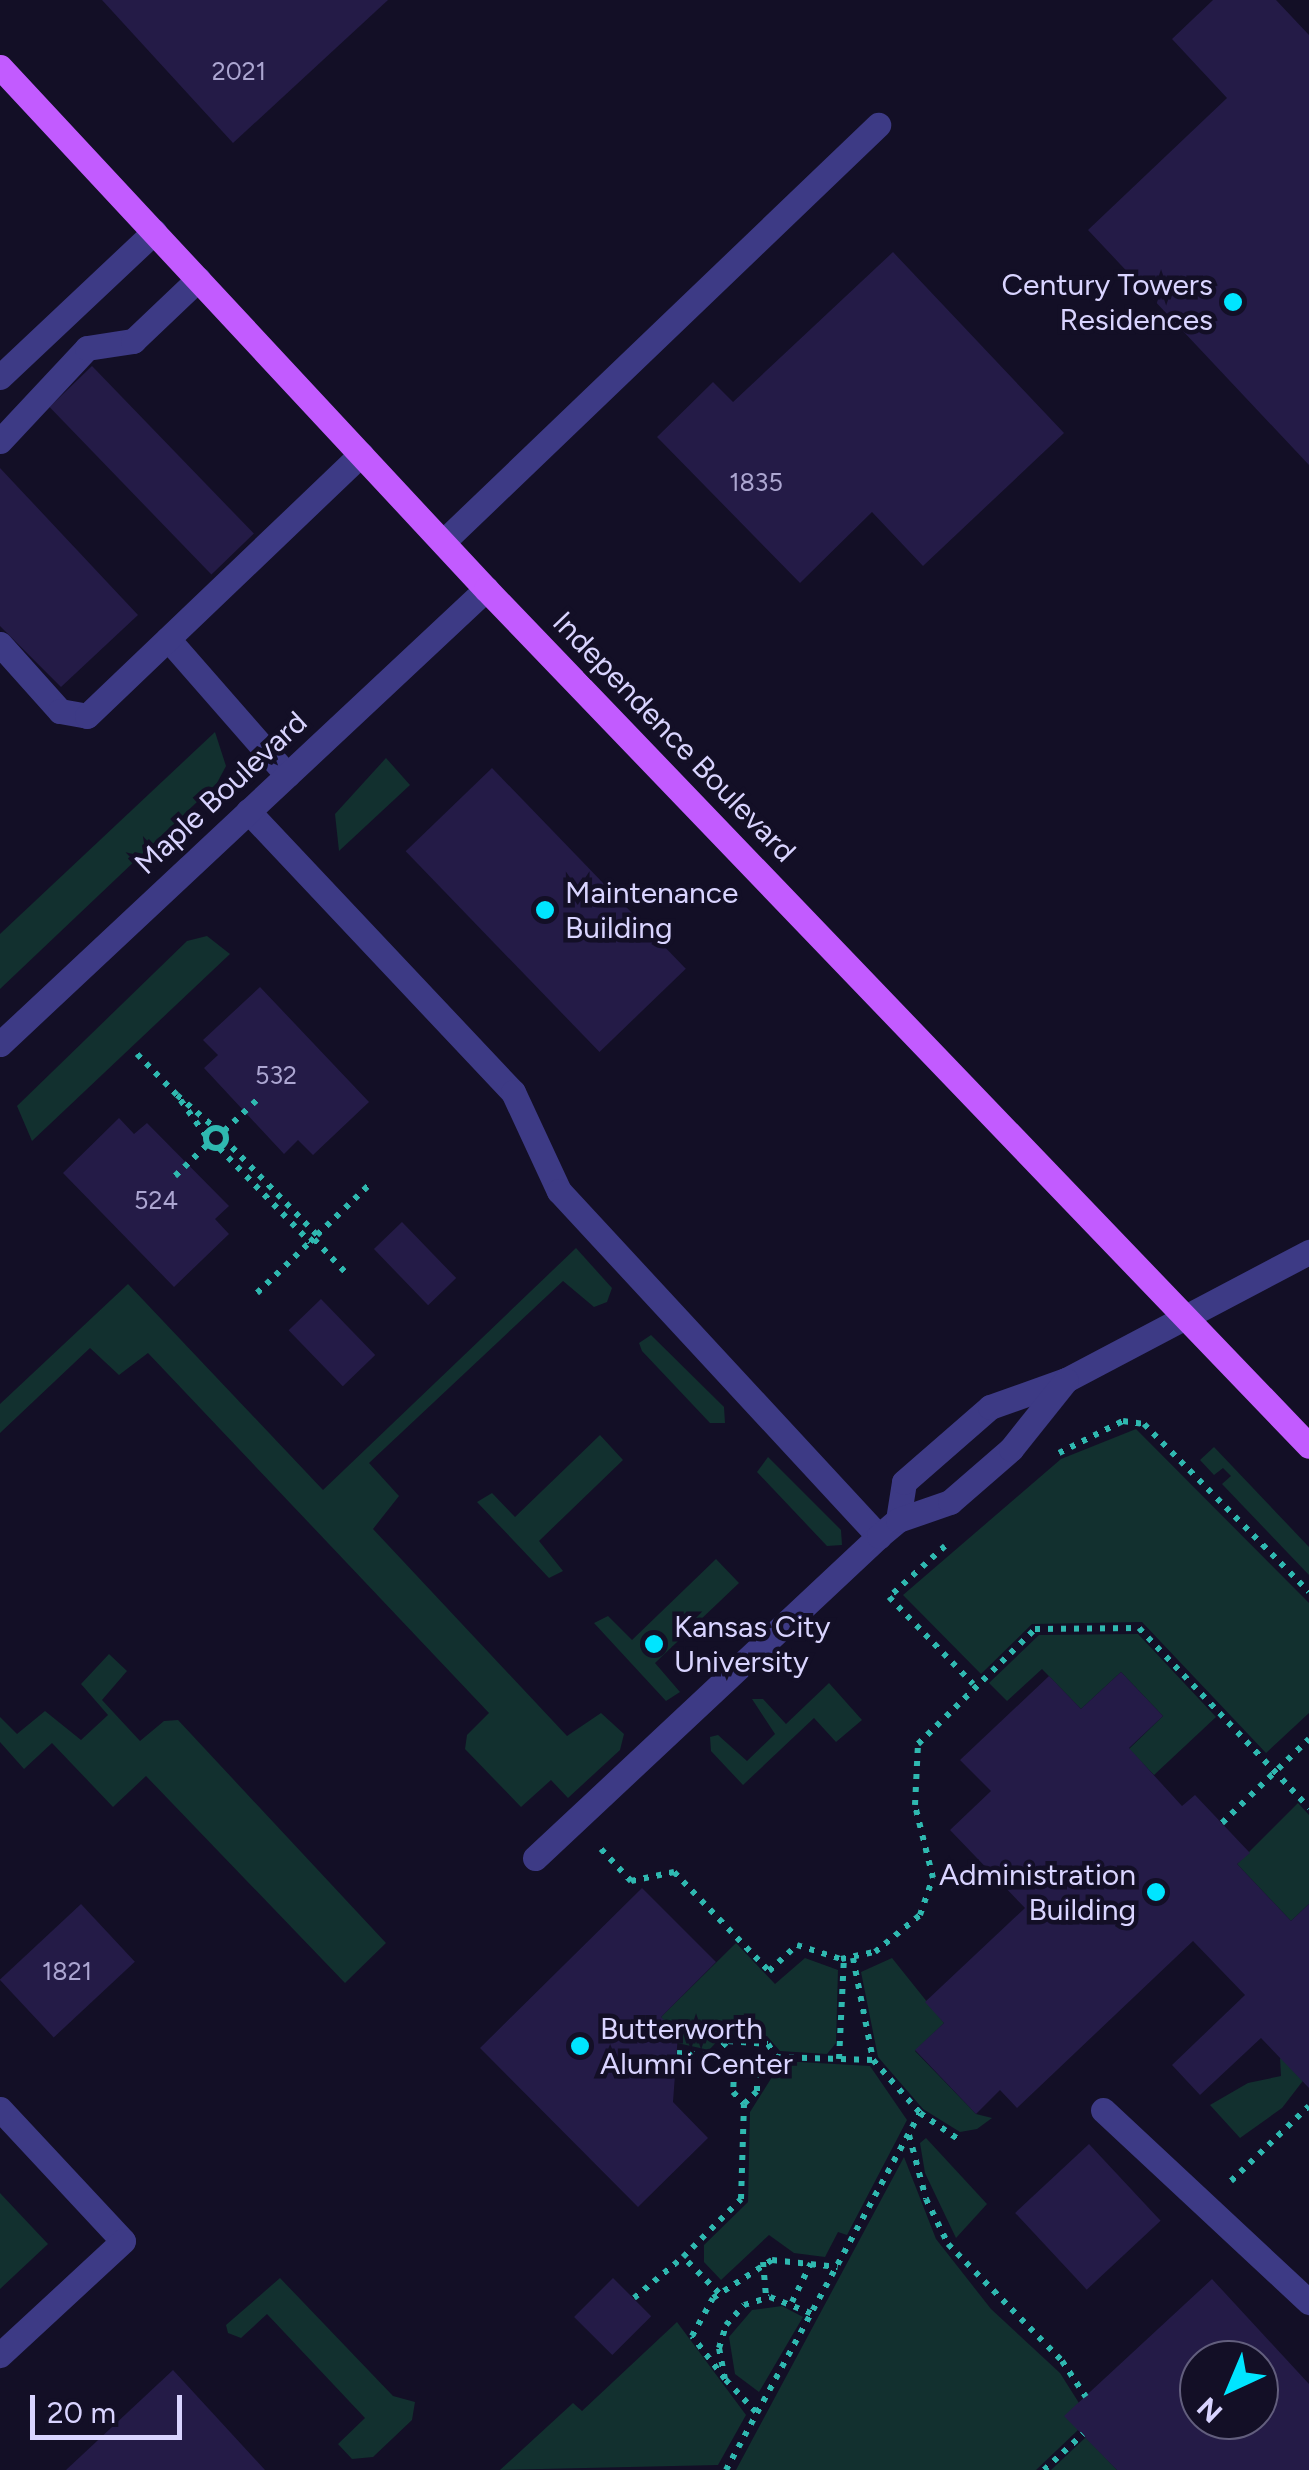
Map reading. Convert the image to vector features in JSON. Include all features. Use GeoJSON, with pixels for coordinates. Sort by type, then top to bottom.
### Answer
{"type":"FeatureCollection","features":[{"type":"Feature","properties":{"kind":"main road","name":"Independence Boulevard"},"geometry":{"type":"LineString","coordinates":[[0,66],[486,589],[1309,1446]]}},
{"type":"Feature","properties":{"kind":"street"},"geometry":{"type":"LineString","coordinates":[[443,542],[878,125]]}},
{"type":"Feature","properties":{"kind":"street"},"geometry":{"type":"LineString","coordinates":[[0,377],[154,232]]}},
{"type":"Feature","properties":{"kind":"street"},"geometry":{"type":"LineString","coordinates":[[0,442],[87,348],[133,340],[198,280]]}},
{"type":"Feature","properties":{"kind":"street"},"geometry":{"type":"LineString","coordinates":[[0,644],[60,710],[87,716],[361,454]]}},
{"type":"Feature","properties":{"kind":"street","name":"Maple Boulevard"},"geometry":{"type":"LineString","coordinates":[[0,1044],[486,589]]}},
{"type":"Feature","properties":{"kind":"street"},"geometry":{"type":"LineString","coordinates":[[168,638],[287,775]]}},
{"type":"Feature","properties":{"kind":"street"},"geometry":{"type":"LineString","coordinates":[[248,811],[513,1092],[558,1191],[888,1528]]}},
{"type":"Feature","properties":{"kind":"street"},"geometry":{"type":"LineString","coordinates":[[888,1528],[904,1482],[929,1456],[990,1407],[1066,1380],[1309,1252]]}},
{"type":"Feature","properties":{"kind":"street"},"geometry":{"type":"LineString","coordinates":[[534,1858],[888,1528],[950,1502],[1011,1449],[1066,1380]]}},
{"type":"Feature","properties":{"kind":"street"},"geometry":{"type":"LineString","coordinates":[[0,2108],[123,2241],[0,2356]]}},
{"type":"Feature","properties":{"kind":"street"},"geometry":{"type":"LineString","coordinates":[[1103,2110],[1201,2209],[1309,2302]]}},
{"type":"Feature","properties":{"kind":"path"},"geometry":{"type":"LineString","coordinates":[[137,1054],[177,1096],[219,1130],[347,1274]]}},
{"type":"Feature","properties":{"kind":"path"},"geometry":{"type":"LineString","coordinates":[[177,1096],[207,1140],[314,1238]]}},
{"type":"Feature","properties":{"kind":"path"},"geometry":{"type":"LineString","coordinates":[[175,1176],[207,1140],[258,1099]]}},
{"type":"Feature","properties":{"kind":"path"},"geometry":{"type":"LineString","coordinates":[[219,1148],[226,1141]]}},
{"type":"Feature","properties":{"kind":"path"},"geometry":{"type":"LineString","coordinates":[[257,1293],[368,1186]]}},
{"type":"Feature","properties":{"kind":"path"},"geometry":{"type":"LineString","coordinates":[[1045,1462],[1106,1428],[1144,1424],[1309,1592]]}},
{"type":"Feature","properties":{"kind":"path"},"geometry":{"type":"LineString","coordinates":[[960,1533],[890,1597],[973,1684]]}},
{"type":"Feature","properties":{"kind":"path"},"geometry":{"type":"LineString","coordinates":[[597,1844],[631,1881],[674,1872],[769,1970],[797,1945],[849,1958],[906,1930],[930,1893],[930,1857],[915,1805],[918,1744],[973,1684],[1035,1630],[1139,1628],[1309,1808]]}},
{"type":"Feature","properties":{"kind":"path"},"geometry":{"type":"LineString","coordinates":[[1222,1823],[1309,1739]]}},
{"type":"Feature","properties":{"kind":"path"},"geometry":{"type":"LineString","coordinates":[[839,2059],[849,1958]]}},
{"type":"Feature","properties":{"kind":"path"},"geometry":{"type":"LineString","coordinates":[[849,1958],[872,2060],[920,2113],[958,2140]]}},
{"type":"Feature","properties":{"kind":"path"},"geometry":{"type":"LineString","coordinates":[[714,2055],[728,2041],[768,2044],[776,2057]]}},
{"type":"Feature","properties":{"kind":"path"},"geometry":{"type":"LineString","coordinates":[[677,2053],[714,2055],[734,2069],[757,2069],[776,2057],[872,2060]]}},
{"type":"Feature","properties":{"kind":"path"},"geometry":{"type":"LineString","coordinates":[[734,2069],[733,2092],[744,2104]]}},
{"type":"Feature","properties":{"kind":"path"},"geometry":{"type":"LineString","coordinates":[[634,2298],[741,2200],[744,2104],[757,2091],[757,2069]]}},
{"type":"Feature","properties":{"kind":"path"},"geometry":{"type":"LineString","coordinates":[[1201,2209],[1309,2106]]}},
{"type":"Feature","properties":{"kind":"path"},"geometry":{"type":"LineString","coordinates":[[726,2470],[920,2113]]}},
{"type":"Feature","properties":{"kind":"path"},"geometry":{"type":"LineString","coordinates":[[909,2134],[926,2199],[948,2244],[1062,2362],[1086,2397]]}},
{"type":"Feature","properties":{"kind":"path"},"geometry":{"type":"LineString","coordinates":[[683,2257],[719,2293]]}},
{"type":"Feature","properties":{"kind":"path"},"geometry":{"type":"LineString","coordinates":[[756,2412],[692,2336],[719,2293],[764,2262],[838,2267]]}},
{"type":"Feature","properties":{"kind":"path"},"geometry":{"type":"LineString","coordinates":[[764,2262],[766,2298]]}},
{"type":"Feature","properties":{"kind":"path"},"geometry":{"type":"LineString","coordinates":[[792,2302],[811,2263]]}},
{"type":"Feature","properties":{"kind":"path"},"geometry":{"type":"LineString","coordinates":[[725,2379],[719,2348],[726,2325],[744,2305],[766,2298],[792,2302],[813,2314]]}},
{"type":"Feature","properties":{"kind":"path"},"geometry":{"type":"LineString","coordinates":[[1044,2470],[1083,2434]]}},
{"type":"Feature","properties":{"kind":"green space"},"geometry":{"type":"Polygon","coordinates":[[[215,732],[226,766],[217,783],[0,989],[0,934],[215,732]]]}},
{"type":"Feature","properties":{"kind":"green space"},"geometry":{"type":"Polygon","coordinates":[[[386,758],[410,785],[339,851],[335,814],[386,758]]]}},
{"type":"Feature","properties":{"kind":"green space"},"geometry":{"type":"Polygon","coordinates":[[[207,936],[230,954],[32,1141],[17,1106],[187,941],[207,936]]]}},
{"type":"Feature","properties":{"kind":"green space"},"geometry":{"type":"Polygon","coordinates":[[[576,1248],[612,1288],[607,1302],[594,1307],[563,1281],[369,1463],[399,1496],[373,1529],[567,1736],[601,1713],[624,1734],[620,1750],[568,1798],[551,1780],[521,1807],[465,1749],[467,1735],[489,1713],[148,1353],[119,1375],[90,1348],[0,1433],[0,1404],[128,1284],[323,1490],[576,1248]]]}},
{"type":"Feature","properties":{"kind":"green space"},"geometry":{"type":"Polygon","coordinates":[[[651,1335],[724,1407],[725,1423],[710,1423],[642,1351],[639,1343],[651,1335]]]}},
{"type":"Feature","properties":{"kind":"green space"},"geometry":{"type":"Polygon","coordinates":[[[1136,1429],[1309,1603],[1309,1713],[1266,1753],[1142,1622],[1032,1624],[981,1674],[903,1595],[1061,1459],[1136,1429]]]}},
{"type":"Feature","properties":{"kind":"green space"},"geometry":{"type":"Polygon","coordinates":[[[600,1435],[623,1460],[539,1541],[563,1571],[549,1578],[477,1502],[492,1493],[515,1517],[600,1435]]]}},
{"type":"Feature","properties":{"kind":"green space"},"geometry":{"type":"Polygon","coordinates":[[[1214,1447],[1309,1547],[1309,1575],[1222,1484],[1231,1476],[1223,1468],[1214,1475],[1200,1460],[1214,1447]]]}},
{"type":"Feature","properties":{"kind":"green space"},"geometry":{"type":"Polygon","coordinates":[[[768,1457],[841,1530],[842,1545],[827,1546],[757,1472],[768,1457]]]}},
{"type":"Feature","properties":{"kind":"green space"},"geometry":{"type":"Polygon","coordinates":[[[716,1559],[739,1583],[655,1663],[680,1692],[666,1701],[594,1623],[608,1616],[632,1640],[716,1559]]]}},
{"type":"Feature","properties":{"kind":"green space"},"geometry":{"type":"Polygon","coordinates":[[[1138,1634],[1216,1717],[1154,1775],[1129,1749],[1163,1716],[1121,1672],[1081,1709],[1042,1669],[1007,1701],[989,1683],[1039,1635],[1138,1634]]]}},
{"type":"Feature","properties":{"kind":"green space"},"geometry":{"type":"Polygon","coordinates":[[[109,1654],[127,1671],[102,1700],[140,1741],[164,1721],[178,1720],[386,1943],[345,1983],[146,1776],[113,1807],[52,1743],[24,1769],[0,1742],[0,1717],[17,1734],[45,1711],[81,1740],[108,1715],[81,1684],[109,1654]]]}},
{"type":"Feature","properties":{"kind":"green space"},"geometry":{"type":"Polygon","coordinates":[[[829,1683],[862,1720],[836,1742],[814,1718],[743,1785],[711,1751],[710,1737],[718,1735],[747,1761],[775,1734],[752,1699],[763,1699],[786,1724],[829,1683]]]}},
{"type":"Feature","properties":{"kind":"green space"},"geometry":{"type":"Polygon","coordinates":[[[1298,1803],[1309,1815],[1309,1904],[1291,1921],[1237,1864],[1298,1803]]]}},
{"type":"Feature","properties":{"kind":"green space"},"geometry":{"type":"Polygon","coordinates":[[[736,1943],[775,1984],[805,1958],[838,1970],[836,2043],[827,2054],[780,2051],[767,2036],[724,2034],[709,2050],[677,2043],[661,2017],[736,1943]]]}},
{"type":"Feature","properties":{"kind":"green space"},"geometry":{"type":"Polygon","coordinates":[[[892,1958],[944,2023],[915,2051],[976,2114],[992,2118],[977,2129],[960,2132],[923,2109],[878,2057],[861,1972],[892,1958]]]}},
{"type":"Feature","properties":{"kind":"green space"},"geometry":{"type":"Polygon","coordinates":[[[1280,2058],[1309,2073],[1282,2108],[1240,2138],[1210,2105],[1248,2083],[1281,2076],[1280,2058]]]}},
{"type":"Feature","properties":{"kind":"green space"},"geometry":{"type":"Polygon","coordinates":[[[782,2061],[870,2066],[907,2120],[847,2235],[838,2232],[825,2257],[794,2253],[769,2235],[721,2280],[704,2262],[704,2245],[748,2202],[750,2112],[782,2061]]]}},
{"type":"Feature","properties":{"kind":"green space"},"geometry":{"type":"Polygon","coordinates":[[[926,2138],[987,2204],[956,2238],[925,2173],[920,2143],[926,2138]]]}},
{"type":"Feature","properties":{"kind":"green space"},"geometry":{"type":"Polygon","coordinates":[[[904,2157],[936,2239],[991,2309],[1060,2373],[1079,2403],[1078,2430],[1036,2470],[736,2470],[904,2157]]]}},
{"type":"Feature","properties":{"kind":"green space"},"geometry":{"type":"Polygon","coordinates":[[[0,2193],[48,2244],[0,2289],[0,2193]]]}},
{"type":"Feature","properties":{"kind":"green space"},"geometry":{"type":"Polygon","coordinates":[[[280,2278],[393,2396],[415,2402],[412,2420],[373,2457],[352,2459],[338,2444],[365,2418],[267,2314],[241,2338],[228,2333],[226,2325],[280,2278]]]}},
{"type":"Feature","properties":{"kind":"green space"},"geometry":{"type":"Polygon","coordinates":[[[782,2306],[803,2317],[759,2392],[735,2374],[729,2337],[752,2310],[782,2306]]]}},
{"type":"Feature","properties":{"kind":"green space"},"geometry":{"type":"Polygon","coordinates":[[[677,2322],[746,2415],[718,2465],[500,2470],[573,2403],[582,2411],[677,2322]]]}},
{"type":"Feature","properties":{"kind":"green space"},"geometry":{"type":"Polygon","coordinates":[[[1086,2437],[1117,2470],[1051,2470],[1086,2437]]]}},
{"type":"Feature","properties":{"kind":"building"},"geometry":{"type":"Polygon","coordinates":[[[102,0],[388,0],[233,143],[102,0]]]}},
{"type":"Feature","properties":{"kind":"building","name":"Century Towers Residences"},"geometry":{"type":"Polygon","coordinates":[[[1213,0],[1276,0],[1309,35],[1309,465],[1088,230],[1227,98],[1172,39],[1213,0]]]}},
{"type":"Feature","properties":{"kind":"building"},"geometry":{"type":"Polygon","coordinates":[[[893,252],[1064,433],[923,566],[872,512],[800,583],[657,437],[713,382],[733,402],[893,252]]]}},
{"type":"Feature","properties":{"kind":"building"},"geometry":{"type":"Polygon","coordinates":[[[92,366],[254,534],[211,575],[50,407],[92,366]]]}},
{"type":"Feature","properties":{"kind":"building"},"geometry":{"type":"Polygon","coordinates":[[[0,468],[138,615],[61,687],[0,626],[0,468]]]}},
{"type":"Feature","properties":{"kind":"building","name":"Maintenance Building"},"geometry":{"type":"Polygon","coordinates":[[[492,768],[686,969],[599,1052],[406,851],[492,768]]]}},
{"type":"Feature","properties":{"kind":"building"},"geometry":{"type":"Polygon","coordinates":[[[260,987],[369,1102],[313,1155],[298,1140],[284,1154],[204,1068],[218,1055],[203,1040],[260,987]]]}},
{"type":"Feature","properties":{"kind":"building"},"geometry":{"type":"Polygon","coordinates":[[[119,1118],[134,1134],[147,1123],[229,1206],[215,1219],[229,1234],[174,1287],[63,1173],[119,1118]]]}},
{"type":"Feature","properties":{"kind":"building"},"geometry":{"type":"Polygon","coordinates":[[[402,1222],[456,1278],[428,1305],[374,1249],[402,1222]]]}},
{"type":"Feature","properties":{"kind":"building"},"geometry":{"type":"Polygon","coordinates":[[[321,1299],[375,1355],[343,1386],[289,1330],[321,1299]]]}},
{"type":"Feature","properties":{"kind":"building","name":"Administration Building"},"geometry":{"type":"Polygon","coordinates":[[[1121,1672],[1163,1716],[1129,1748],[1182,1806],[1195,1795],[1250,1853],[1237,1864],[1291,1921],[1309,1904],[1309,2088],[1261,2038],[1200,2095],[1172,2065],[1245,1995],[1193,1941],[1017,2108],[1000,2090],[976,2114],[915,2050],[944,2023],[925,2002],[1025,1908],[950,1830],[991,1791],[960,1760],[1049,1676],[1081,1709],[1121,1672]]]}},
{"type":"Feature","properties":{"kind":"building","name":"Butterworth Alumni Center"},"geometry":{"type":"Polygon","coordinates":[[[642,1888],[716,1962],[661,2017],[678,2034],[673,2102],[708,2138],[638,2207],[480,2048],[642,1888]]]}},
{"type":"Feature","properties":{"kind":"building"},"geometry":{"type":"Polygon","coordinates":[[[81,1904],[135,1962],[54,2037],[0,1980],[81,1904]]]}},
{"type":"Feature","properties":{"kind":"building"},"geometry":{"type":"Polygon","coordinates":[[[1089,2144],[1161,2221],[1087,2290],[1015,2213],[1089,2144]]]}},
{"type":"Feature","properties":{"kind":"building"},"geometry":{"type":"Polygon","coordinates":[[[613,2278],[651,2316],[612,2355],[574,2317],[613,2278]]]}},
{"type":"Feature","properties":{"kind":"building"},"geometry":{"type":"Polygon","coordinates":[[[1212,2279],[1268,2340],[1179,2340],[1179,2440],[1279,2440],[1279,2352],[1309,2384],[1309,2470],[1117,2470],[1064,2416],[1212,2279]]]}},
{"type":"Feature","properties":{"kind":"building"},"geometry":{"type":"Polygon","coordinates":[[[173,2370],[265,2470],[66,2470],[173,2370]]]}},
{"type":"Feature","properties":{"kind":"place","name":"Century Towers Residences"},"geometry":{"type":"Point","coordinates":[1233,302]}},
{"type":"Feature","properties":{"kind":"place","name":"Maintenance Building"},"geometry":{"type":"Point","coordinates":[545,910]}},
{"type":"Feature","properties":{"kind":"place","name":"Kansas City University"},"geometry":{"type":"Point","coordinates":[654,1644]}},
{"type":"Feature","properties":{"kind":"place","name":"Administration Building"},"geometry":{"type":"Point","coordinates":[1156,1892]}},
{"type":"Feature","properties":{"kind":"place","name":"Butterworth Alumni Center"},"geometry":{"type":"Point","coordinates":[580,2046]}}]}
